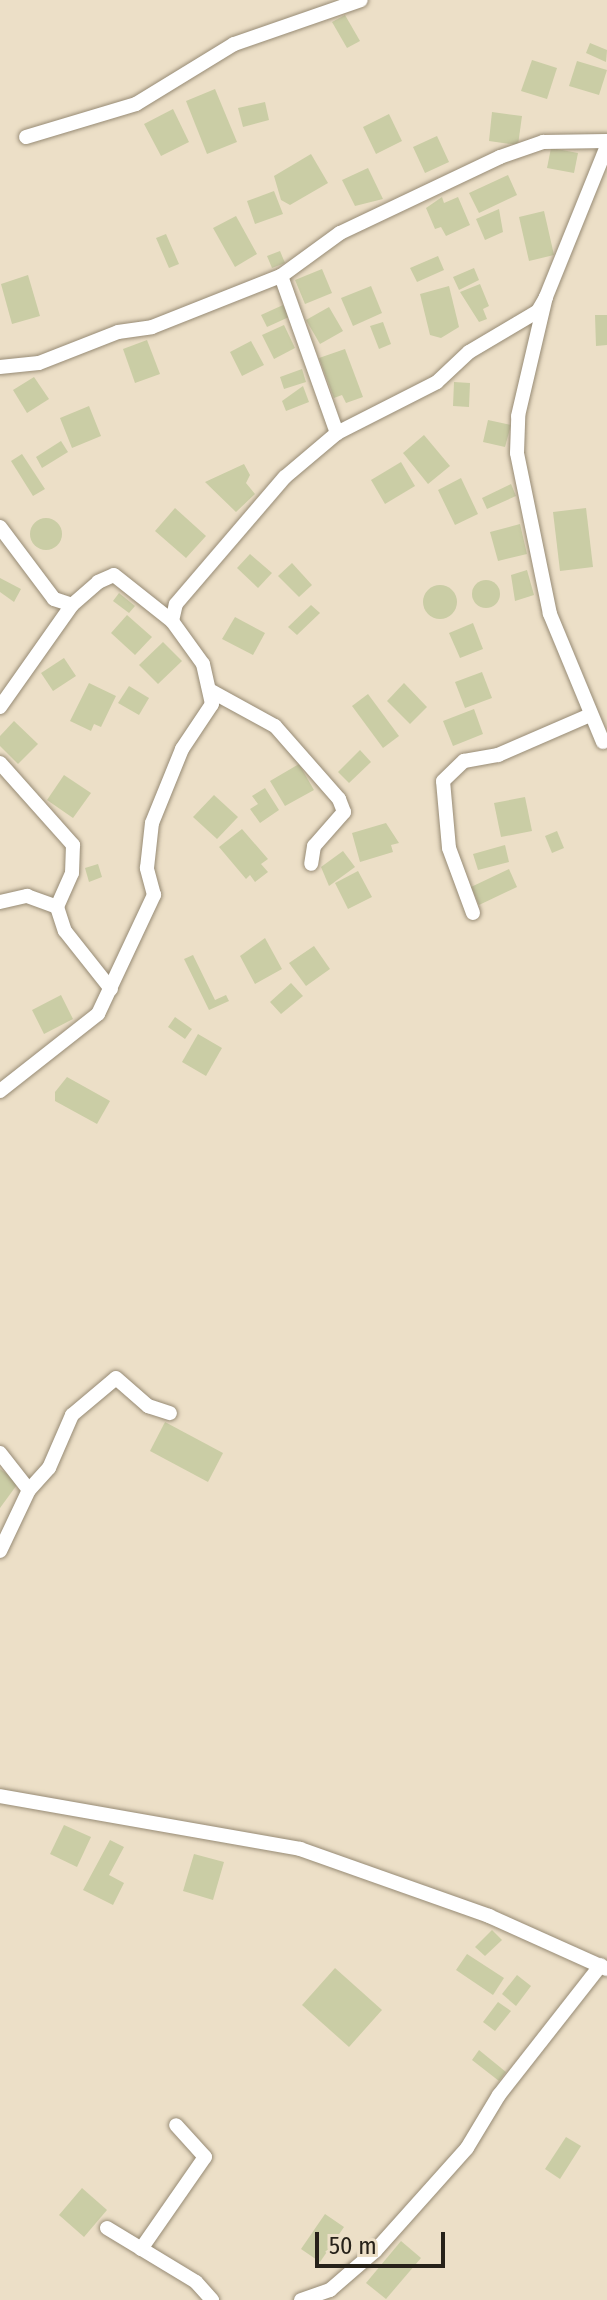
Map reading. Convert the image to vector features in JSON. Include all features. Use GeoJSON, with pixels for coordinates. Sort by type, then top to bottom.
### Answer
{"type":"FeatureCollection","features":[{"type":"Feature","properties":{"kind":"street"},"geometry":{"type":"LineString","coordinates":[[26,137],[136,104],[234,44],[361,0]]}},
{"type":"Feature","properties":{"kind":"street"},"geometry":{"type":"LineString","coordinates":[[0,367],[39,363],[118,332],[152,327],[281,276],[340,233],[500,157],[543,142],[607,143],[538,311],[469,352],[437,382],[337,433],[285,477],[176,604],[172,621]]}},
{"type":"Feature","properties":{"kind":"street"},"geometry":{"type":"LineString","coordinates":[[281,276],[337,433]]}},
{"type":"Feature","properties":{"kind":"street"},"geometry":{"type":"LineString","coordinates":[[546,297],[518,416],[517,453],[550,614],[603,742]]}},
{"type":"Feature","properties":{"kind":"street"},"geometry":{"type":"LineString","coordinates":[[0,527],[54,599],[72,605]]}},
{"type":"Feature","properties":{"kind":"street"},"geometry":{"type":"LineString","coordinates":[[0,707],[72,605],[114,575],[172,621],[203,664],[212,704],[182,749],[152,823],[147,868],[154,895],[98,1014],[0,1091]]}},
{"type":"Feature","properties":{"kind":"street"},"geometry":{"type":"LineString","coordinates":[[211,691],[275,726],[339,799],[344,812],[314,846],[311,864]]}},
{"type":"Feature","properties":{"kind":"street"},"geometry":{"type":"LineString","coordinates":[[473,913],[449,848],[443,781],[464,761],[498,755],[590,715]]}},
{"type":"Feature","properties":{"kind":"street"},"geometry":{"type":"LineString","coordinates":[[0,763],[73,845],[72,873],[57,907],[65,931],[111,989]]}},
{"type":"Feature","properties":{"kind":"street"},"geometry":{"type":"LineString","coordinates":[[0,902],[27,896],[57,907]]}},
{"type":"Feature","properties":{"kind":"street"},"geometry":{"type":"LineString","coordinates":[[0,1551],[29,1490],[49,1468],[72,1415],[116,1378],[148,1406],[170,1413]]}},
{"type":"Feature","properties":{"kind":"street"},"geometry":{"type":"LineString","coordinates":[[0,1453],[29,1490]]}},
{"type":"Feature","properties":{"kind":"street"},"geometry":{"type":"LineString","coordinates":[[0,1796],[212,1838],[300,1849],[489,1916],[604,1967],[499,2095],[467,2148],[375,2251],[330,2290],[301,2300]]}},
{"type":"Feature","properties":{"kind":"street"},"geometry":{"type":"LineString","coordinates":[[141,2249],[205,2157],[176,2125]]}},
{"type":"Feature","properties":{"kind":"street"},"geometry":{"type":"LineString","coordinates":[[107,2228],[196,2282],[212,2300]]}},
{"type":"Feature","properties":{"kind":"building"},"geometry":{"type":"Polygon","coordinates":[[[345,15],[360,41],[347,48],[332,22],[345,15]]]}},
{"type":"Feature","properties":{"kind":"building"},"geometry":{"type":"Polygon","coordinates":[[[590,43],[607,50],[606,62],[586,53],[590,43]]]}},
{"type":"Feature","properties":{"kind":"building"},"geometry":{"type":"Polygon","coordinates":[[[532,60],[557,68],[547,99],[521,91],[532,60]]]}},
{"type":"Feature","properties":{"kind":"building"},"geometry":{"type":"Polygon","coordinates":[[[577,61],[607,70],[599,95],[569,86],[577,61]]]}},
{"type":"Feature","properties":{"kind":"building"},"geometry":{"type":"Polygon","coordinates":[[[215,89],[237,142],[207,154],[186,101],[215,89]]]}},
{"type":"Feature","properties":{"kind":"building"},"geometry":{"type":"Polygon","coordinates":[[[265,102],[269,120],[243,127],[238,108],[265,102]]]}},
{"type":"Feature","properties":{"kind":"building"},"geometry":{"type":"Polygon","coordinates":[[[173,109],[189,142],[161,156],[144,124],[173,109]]]}},
{"type":"Feature","properties":{"kind":"building"},"geometry":{"type":"Polygon","coordinates":[[[492,112],[522,116],[518,145],[489,141],[492,112]]]}},
{"type":"Feature","properties":{"kind":"building"},"geometry":{"type":"Polygon","coordinates":[[[389,114],[402,141],[376,154],[363,127],[389,114]]]}},
{"type":"Feature","properties":{"kind":"building"},"geometry":{"type":"Polygon","coordinates":[[[437,136],[449,162],[425,173],[413,147],[437,136]]]}},
{"type":"Feature","properties":{"kind":"building"},"geometry":{"type":"Polygon","coordinates":[[[551,148],[578,153],[574,173],[547,168],[551,148]]]}},
{"type":"Feature","properties":{"kind":"building"},"geometry":{"type":"Polygon","coordinates":[[[311,154],[328,183],[290,205],[281,200],[274,176],[311,154]]]}},
{"type":"Feature","properties":{"kind":"building"},"geometry":{"type":"Polygon","coordinates":[[[368,168],[383,199],[355,206],[342,180],[368,168]]]}},
{"type":"Feature","properties":{"kind":"building"},"geometry":{"type":"Polygon","coordinates":[[[508,175],[517,195],[479,213],[469,193],[508,175]]]}},
{"type":"Feature","properties":{"kind":"building"},"geometry":{"type":"Polygon","coordinates":[[[274,191],[283,214],[255,224],[247,201],[274,191]]]}},
{"type":"Feature","properties":{"kind":"building"},"geometry":{"type":"Polygon","coordinates":[[[442,197],[444,203],[458,197],[470,225],[446,236],[441,227],[435,229],[426,208],[442,197]]]}},
{"type":"Feature","properties":{"kind":"building"},"geometry":{"type":"Polygon","coordinates":[[[499,209],[503,232],[485,240],[476,219],[499,209]]]}},
{"type":"Feature","properties":{"kind":"building"},"geometry":{"type":"Polygon","coordinates":[[[544,211],[554,255],[529,261],[519,217],[544,211]]]}},
{"type":"Feature","properties":{"kind":"building"},"geometry":{"type":"Polygon","coordinates":[[[236,216],[257,254],[235,267],[213,228],[236,216]]]}},
{"type":"Feature","properties":{"kind":"building"},"geometry":{"type":"Polygon","coordinates":[[[166,234],[179,264],[169,268],[156,238],[166,234]]]}},
{"type":"Feature","properties":{"kind":"building"},"geometry":{"type":"Polygon","coordinates":[[[280,251],[285,263],[272,268],[267,256],[280,251]]]}},
{"type":"Feature","properties":{"kind":"building"},"geometry":{"type":"Polygon","coordinates":[[[438,256],[444,270],[417,282],[410,268],[438,256]]]}},
{"type":"Feature","properties":{"kind":"building"},"geometry":{"type":"Polygon","coordinates":[[[474,268],[479,280],[459,290],[453,277],[474,268]]]}},
{"type":"Feature","properties":{"kind":"building"},"geometry":{"type":"Polygon","coordinates":[[[322,269],[332,293],[305,304],[295,280],[322,269]]]}},
{"type":"Feature","properties":{"kind":"building"},"geometry":{"type":"Polygon","coordinates":[[[28,275],[40,316],[12,324],[1,284],[28,275]]]}},
{"type":"Feature","properties":{"kind":"building"},"geometry":{"type":"Polygon","coordinates":[[[480,284],[489,306],[483,309],[487,319],[479,322],[460,292],[480,284]]]}},
{"type":"Feature","properties":{"kind":"building"},"geometry":{"type":"Polygon","coordinates":[[[371,286],[382,313],[353,326],[341,298],[371,286]]]}},
{"type":"Feature","properties":{"kind":"building"},"geometry":{"type":"Polygon","coordinates":[[[449,286],[459,327],[441,338],[430,335],[420,294],[449,286]]]}},
{"type":"Feature","properties":{"kind":"building"},"geometry":{"type":"Polygon","coordinates":[[[283,305],[289,317],[267,327],[261,315],[283,305]]]}},
{"type":"Feature","properties":{"kind":"building"},"geometry":{"type":"Polygon","coordinates":[[[329,307],[343,331],[320,344],[306,320],[329,307]]]}},
{"type":"Feature","properties":{"kind":"building"},"geometry":{"type":"Polygon","coordinates":[[[595,315],[607,315],[607,345],[596,346],[595,315]]]}},
{"type":"Feature","properties":{"kind":"building"},"geometry":{"type":"Polygon","coordinates":[[[383,322],[391,344],[379,349],[370,326],[383,322]]]}},
{"type":"Feature","properties":{"kind":"building"},"geometry":{"type":"Polygon","coordinates":[[[284,325],[295,348],[274,359],[262,335],[284,325]]]}},
{"type":"Feature","properties":{"kind":"building"},"geometry":{"type":"Polygon","coordinates":[[[147,340],[160,374],[135,383],[123,349],[147,340]]]}},
{"type":"Feature","properties":{"kind":"building"},"geometry":{"type":"Polygon","coordinates":[[[251,341],[264,365],[242,376],[230,352],[251,341]]]}},
{"type":"Feature","properties":{"kind":"building"},"geometry":{"type":"Polygon","coordinates":[[[345,349],[363,397],[346,403],[342,395],[334,398],[319,358],[345,349]]]}},
{"type":"Feature","properties":{"kind":"building"},"geometry":{"type":"Polygon","coordinates":[[[302,369],[306,382],[284,389],[280,377],[302,369]]]}},
{"type":"Feature","properties":{"kind":"building"},"geometry":{"type":"Polygon","coordinates":[[[34,377],[49,399],[27,413],[13,390],[34,377]]]}},
{"type":"Feature","properties":{"kind":"building"},"geometry":{"type":"Polygon","coordinates":[[[454,382],[470,383],[469,407],[453,406],[454,382]]]}},
{"type":"Feature","properties":{"kind":"building"},"geometry":{"type":"Polygon","coordinates":[[[303,386],[309,402],[286,411],[282,401],[303,386]]]}},
{"type":"Feature","properties":{"kind":"building"},"geometry":{"type":"Polygon","coordinates":[[[89,406],[101,436],[72,448],[60,418],[89,406]]]}},
{"type":"Feature","properties":{"kind":"building"},"geometry":{"type":"Polygon","coordinates":[[[488,420],[511,425],[505,447],[483,442],[488,420]]]}},
{"type":"Feature","properties":{"kind":"building"},"geometry":{"type":"Polygon","coordinates":[[[424,435],[450,466],[428,484],[403,453],[424,435]]]}},
{"type":"Feature","properties":{"kind":"building"},"geometry":{"type":"Polygon","coordinates":[[[61,441],[68,452],[42,468],[36,457],[61,441]]]}},
{"type":"Feature","properties":{"kind":"building"},"geometry":{"type":"Polygon","coordinates":[[[22,454],[45,489],[33,496],[11,461],[22,454]]]}},
{"type":"Feature","properties":{"kind":"building"},"geometry":{"type":"Polygon","coordinates":[[[401,462],[415,486],[385,504],[371,480],[401,462]]]}},
{"type":"Feature","properties":{"kind":"building"},"geometry":{"type":"Polygon","coordinates":[[[244,464],[250,475],[246,483],[255,494],[236,512],[205,482],[244,464]]]}},
{"type":"Feature","properties":{"kind":"building"},"geometry":{"type":"Polygon","coordinates":[[[461,478],[478,514],[455,525],[438,490],[461,478]]]}},
{"type":"Feature","properties":{"kind":"building"},"geometry":{"type":"Polygon","coordinates":[[[511,484],[516,496],[487,509],[482,498],[511,484]]]}},
{"type":"Feature","properties":{"kind":"building"},"geometry":{"type":"Polygon","coordinates":[[[175,508],[206,536],[186,558],[155,531],[175,508]]]}},
{"type":"Feature","properties":{"kind":"building"},"geometry":{"type":"Polygon","coordinates":[[[586,508],[593,567],[560,571],[553,512],[586,508]]]}},
{"type":"Feature","properties":{"kind":"building"},"geometry":{"type":"Polygon","coordinates":[[[46,518],[57,523],[62,534],[57,545],[46,550],[35,545],[30,534],[35,523],[46,518]]]}},
{"type":"Feature","properties":{"kind":"building"},"geometry":{"type":"Polygon","coordinates":[[[520,524],[527,554],[498,561],[490,532],[520,524]]]}},
{"type":"Feature","properties":{"kind":"building"},"geometry":{"type":"Polygon","coordinates":[[[250,554],[272,573],[258,588],[237,568],[250,554]]]}},
{"type":"Feature","properties":{"kind":"building"},"geometry":{"type":"Polygon","coordinates":[[[292,563],[312,585],[299,597],[278,576],[292,563]]]}},
{"type":"Feature","properties":{"kind":"building"},"geometry":{"type":"Polygon","coordinates":[[[527,570],[534,595],[515,601],[511,575],[527,570]]]}},
{"type":"Feature","properties":{"kind":"building"},"geometry":{"type":"Polygon","coordinates":[[[0,578],[21,589],[14,602],[0,592],[0,578]]]}},
{"type":"Feature","properties":{"kind":"building"},"geometry":{"type":"Polygon","coordinates":[[[486,580],[496,584],[500,594],[496,604],[486,608],[476,604],[472,594],[476,584],[486,580]]]}},
{"type":"Feature","properties":{"kind":"building"},"geometry":{"type":"Polygon","coordinates":[[[440,585],[452,590],[457,602],[452,614],[440,619],[428,614],[423,602],[428,590],[440,585]]]}},
{"type":"Feature","properties":{"kind":"building"},"geometry":{"type":"Polygon","coordinates":[[[119,593],[135,606],[129,613],[113,601],[119,593]]]}},
{"type":"Feature","properties":{"kind":"building"},"geometry":{"type":"Polygon","coordinates":[[[311,605],[320,613],[297,635],[288,627],[311,605]]]}},
{"type":"Feature","properties":{"kind":"building"},"geometry":{"type":"Polygon","coordinates":[[[127,615],[152,637],[135,655],[111,633],[127,615]]]}},
{"type":"Feature","properties":{"kind":"building"},"geometry":{"type":"Polygon","coordinates":[[[235,617],[265,633],[253,655],[222,639],[235,617]]]}},
{"type":"Feature","properties":{"kind":"building"},"geometry":{"type":"Polygon","coordinates":[[[473,623],[483,649],[460,658],[449,633],[473,623]]]}},
{"type":"Feature","properties":{"kind":"building"},"geometry":{"type":"Polygon","coordinates":[[[163,642],[182,661],[158,684],[139,665],[163,642]]]}},
{"type":"Feature","properties":{"kind":"building"},"geometry":{"type":"Polygon","coordinates":[[[64,658],[76,676],[53,691],[41,673],[64,658]]]}},
{"type":"Feature","properties":{"kind":"building"},"geometry":{"type":"Polygon","coordinates":[[[482,672],[492,698],[465,708],[455,682],[482,672]]]}},
{"type":"Feature","properties":{"kind":"building"},"geometry":{"type":"Polygon","coordinates":[[[89,683],[116,696],[101,727],[94,724],[91,731],[70,721],[89,683]]]}},
{"type":"Feature","properties":{"kind":"building"},"geometry":{"type":"Polygon","coordinates":[[[404,683],[427,707],[410,724],[387,701],[404,683]]]}},
{"type":"Feature","properties":{"kind":"building"},"geometry":{"type":"Polygon","coordinates":[[[129,686],[149,698],[139,715],[118,703],[129,686]]]}},
{"type":"Feature","properties":{"kind":"building"},"geometry":{"type":"Polygon","coordinates":[[[368,694],[399,736],[383,748],[352,706],[368,694]]]}},
{"type":"Feature","properties":{"kind":"building"},"geometry":{"type":"Polygon","coordinates":[[[474,709],[483,734],[453,746],[443,721],[474,709]]]}},
{"type":"Feature","properties":{"kind":"building"},"geometry":{"type":"Polygon","coordinates":[[[14,721],[38,744],[18,764],[0,746],[0,736],[14,721]]]}},
{"type":"Feature","properties":{"kind":"building"},"geometry":{"type":"Polygon","coordinates":[[[360,750],[371,762],[349,783],[338,772],[360,750]]]}},
{"type":"Feature","properties":{"kind":"building"},"geometry":{"type":"Polygon","coordinates":[[[299,764],[314,790],[285,806],[270,781],[299,764]]]}},
{"type":"Feature","properties":{"kind":"building"},"geometry":{"type":"Polygon","coordinates":[[[64,775],[91,793],[73,818],[47,800],[64,775]]]}},
{"type":"Feature","properties":{"kind":"building"},"geometry":{"type":"Polygon","coordinates":[[[265,788],[279,810],[260,823],[250,809],[258,804],[252,796],[265,788]]]}},
{"type":"Feature","properties":{"kind":"building"},"geometry":{"type":"Polygon","coordinates":[[[214,795],[238,817],[217,839],[193,817],[214,795]]]}},
{"type":"Feature","properties":{"kind":"building"},"geometry":{"type":"Polygon","coordinates":[[[525,797],[532,831],[501,837],[494,803],[525,797]]]}},
{"type":"Feature","properties":{"kind":"building"},"geometry":{"type":"Polygon","coordinates":[[[386,823],[399,843],[391,845],[393,852],[360,862],[352,833],[386,823]]]}},
{"type":"Feature","properties":{"kind":"building"},"geometry":{"type":"Polygon","coordinates":[[[242,829],[268,859],[261,864],[268,872],[255,882],[250,875],[246,879],[219,847],[242,829]]]}},
{"type":"Feature","properties":{"kind":"building"},"geometry":{"type":"Polygon","coordinates":[[[557,831],[564,848],[552,853],[545,836],[557,831]]]}},
{"type":"Feature","properties":{"kind":"building"},"geometry":{"type":"Polygon","coordinates":[[[505,845],[509,862],[478,870],[473,854],[505,845]]]}},
{"type":"Feature","properties":{"kind":"building"},"geometry":{"type":"Polygon","coordinates":[[[343,851],[355,867],[329,886],[321,867],[343,851]]]}},
{"type":"Feature","properties":{"kind":"building"},"geometry":{"type":"Polygon","coordinates":[[[98,864],[102,877],[89,882],[85,868],[98,864]]]}},
{"type":"Feature","properties":{"kind":"building"},"geometry":{"type":"Polygon","coordinates":[[[509,869],[517,887],[479,905],[471,887],[509,869]]]}},
{"type":"Feature","properties":{"kind":"building"},"geometry":{"type":"Polygon","coordinates":[[[358,871],[372,897],[348,909],[335,883],[358,871]]]}},
{"type":"Feature","properties":{"kind":"building"},"geometry":{"type":"Polygon","coordinates":[[[265,938],[282,969],[255,984],[240,956],[265,938]]]}},
{"type":"Feature","properties":{"kind":"building"},"geometry":{"type":"Polygon","coordinates":[[[314,946],[330,969],[306,986],[289,963],[314,946]]]}},
{"type":"Feature","properties":{"kind":"building"},"geometry":{"type":"Polygon","coordinates":[[[193,955],[215,1000],[226,995],[229,1001],[209,1010],[184,959],[193,955]]]}},
{"type":"Feature","properties":{"kind":"building"},"geometry":{"type":"Polygon","coordinates":[[[291,983],[303,996],[281,1014],[270,1002],[291,983]]]}},
{"type":"Feature","properties":{"kind":"building"},"geometry":{"type":"Polygon","coordinates":[[[61,995],[73,1019],[44,1034],[32,1010],[61,995]]]}},
{"type":"Feature","properties":{"kind":"building"},"geometry":{"type":"Polygon","coordinates":[[[175,1017],[192,1029],[185,1039],[168,1027],[175,1017]]]}},
{"type":"Feature","properties":{"kind":"building"},"geometry":{"type":"Polygon","coordinates":[[[198,1034],[222,1048],[206,1076],[182,1062],[198,1034]]]}},
{"type":"Feature","properties":{"kind":"building"},"geometry":{"type":"Polygon","coordinates":[[[67,1077],[110,1101],[97,1124],[55,1101],[55,1092],[67,1077]]]}},
{"type":"Feature","properties":{"kind":"building"},"geometry":{"type":"Polygon","coordinates":[[[165,1422],[223,1453],[208,1482],[150,1451],[165,1422]]]}},
{"type":"Feature","properties":{"kind":"building"},"geometry":{"type":"Polygon","coordinates":[[[0,1469],[19,1482],[0,1508],[0,1469]]]}},
{"type":"Feature","properties":{"kind":"building"},"geometry":{"type":"Polygon","coordinates":[[[64,1825],[91,1837],[77,1867],[50,1854],[64,1825]]]}},
{"type":"Feature","properties":{"kind":"building"},"geometry":{"type":"Polygon","coordinates":[[[110,1840],[124,1847],[109,1875],[124,1883],[113,1905],[83,1890],[110,1840]]]}},
{"type":"Feature","properties":{"kind":"building"},"geometry":{"type":"Polygon","coordinates":[[[194,1854],[224,1862],[213,1900],[183,1891],[194,1854]]]}},
{"type":"Feature","properties":{"kind":"building"},"geometry":{"type":"Polygon","coordinates":[[[492,1930],[502,1940],[485,1956],[475,1947],[492,1930]]]}},
{"type":"Feature","properties":{"kind":"building"},"geometry":{"type":"Polygon","coordinates":[[[467,1954],[504,1978],[493,1995],[456,1970],[467,1954]]]}},
{"type":"Feature","properties":{"kind":"building"},"geometry":{"type":"Polygon","coordinates":[[[335,1968],[382,2010],[349,2047],[302,2005],[335,1968]]]}},
{"type":"Feature","properties":{"kind":"building"},"geometry":{"type":"Polygon","coordinates":[[[517,1975],[531,1986],[516,2006],[502,1994],[517,1975]]]}},
{"type":"Feature","properties":{"kind":"building"},"geometry":{"type":"Polygon","coordinates":[[[498,2002],[511,2011],[495,2031],[483,2022],[498,2002]]]}},
{"type":"Feature","properties":{"kind":"building"},"geometry":{"type":"Polygon","coordinates":[[[479,2050],[506,2072],[499,2081],[472,2060],[479,2050]]]}},
{"type":"Feature","properties":{"kind":"building"},"geometry":{"type":"Polygon","coordinates":[[[566,2137],[581,2146],[560,2179],[545,2169],[566,2137]]]}},
{"type":"Feature","properties":{"kind":"building"},"geometry":{"type":"Polygon","coordinates":[[[82,2188],[107,2210],[84,2237],[59,2215],[82,2188]]]}},
{"type":"Feature","properties":{"kind":"building"},"geometry":{"type":"Polygon","coordinates":[[[325,2214],[344,2227],[320,2262],[301,2249],[325,2214]]]}},
{"type":"Feature","properties":{"kind":"building"},"geometry":{"type":"Polygon","coordinates":[[[401,2241],[421,2258],[386,2299],[366,2283],[401,2241]]]}}]}
